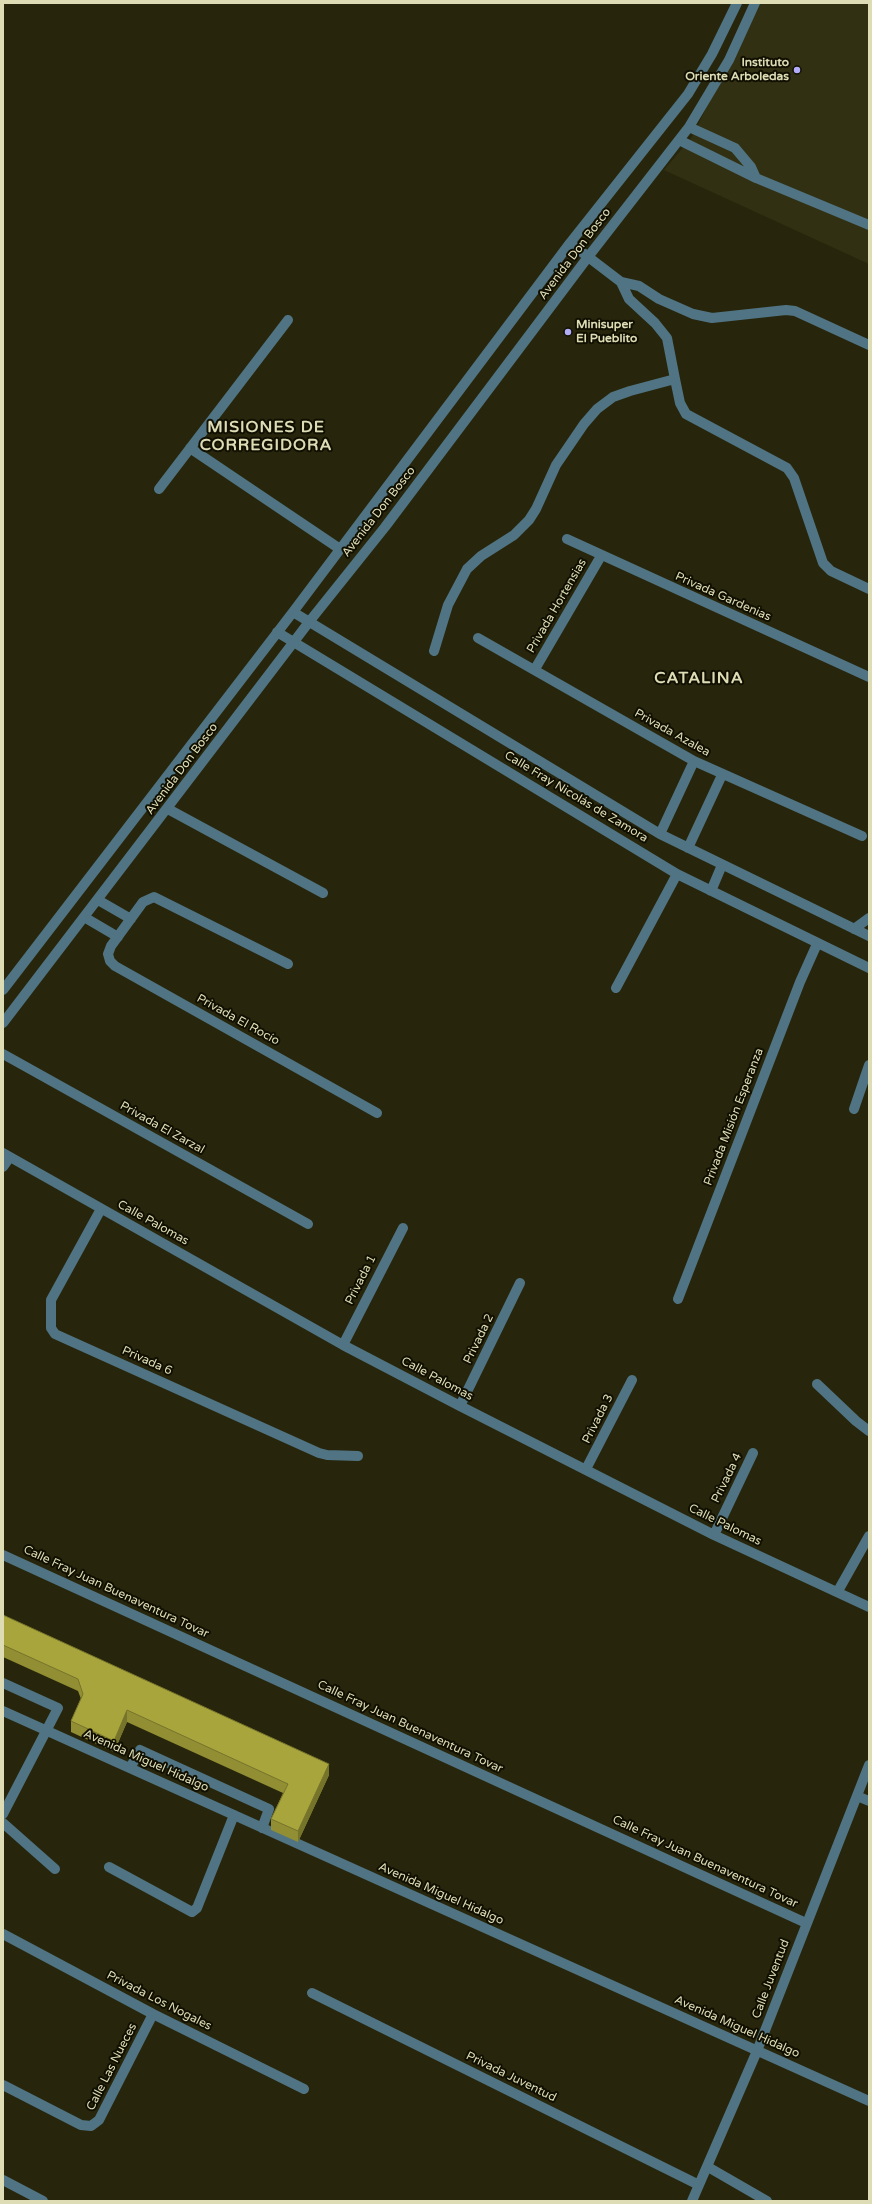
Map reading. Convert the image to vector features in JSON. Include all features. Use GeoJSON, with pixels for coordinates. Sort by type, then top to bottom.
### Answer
{"type":"FeatureCollection","features":[{"type":"Feature","properties":{"kind":"street","name":"Avenida Don Bosco"},"geometry":{"type":"LineString","coordinates":[[3,990],[293,612],[570,243],[688,94],[712,54],[737,3]]}},
{"type":"Feature","properties":{"kind":"street","name":"Avenida Don Bosco"},"geometry":{"type":"LineString","coordinates":[[3,1023],[168,809],[309,622],[385,527],[588,257],[689,127],[729,60],[755,3]]}},
{"type":"Feature","properties":{"kind":"street"},"geometry":{"type":"LineString","coordinates":[[689,127],[734,148],[751,166],[756,178]]}},
{"type":"Feature","properties":{"kind":"street"},"geometry":{"type":"LineString","coordinates":[[679,140],[756,178],[869,225]]}},
{"type":"Feature","properties":{"kind":"street"},"geometry":{"type":"LineString","coordinates":[[570,243],[621,282],[638,286],[669,304],[701,317],[724,318],[782,310],[795,311],[869,345]]}},
{"type":"Feature","properties":{"kind":"street"},"geometry":{"type":"LineString","coordinates":[[621,282],[629,299],[655,323],[667,338],[680,403],[686,414],[787,468],[794,478],[823,563],[831,571],[869,589]]}},
{"type":"Feature","properties":{"kind":"street"},"geometry":{"type":"LineString","coordinates":[[158,489],[288,320]]}},
{"type":"Feature","properties":{"kind":"street"},"geometry":{"type":"LineString","coordinates":[[434,651],[448,605],[467,569],[481,556],[514,535],[529,520],[536,509],[556,465],[597,409],[613,398],[630,391],[675,380]]}},
{"type":"Feature","properties":{"kind":"street"},"geometry":{"type":"LineString","coordinates":[[190,448],[340,549]]}},
{"type":"Feature","properties":{"kind":"street","name":"Privada Gardenias"},"geometry":{"type":"LineString","coordinates":[[567,539],[601,556],[869,678]]}},
{"type":"Feature","properties":{"kind":"street","name":"Privada Hortensias"},"geometry":{"type":"LineString","coordinates":[[535,669],[601,556]]}},
{"type":"Feature","properties":{"kind":"street","name":"Calle Fray Nicolás de Zamora"},"geometry":{"type":"LineString","coordinates":[[293,612],[660,834],[869,936]]}},
{"type":"Feature","properties":{"kind":"street","name":"Calle Fray Nicolás de Zamora"},"geometry":{"type":"LineString","coordinates":[[277,632],[677,874],[817,944],[869,968]]}},
{"type":"Feature","properties":{"kind":"street","name":"Privada Azalea"},"geometry":{"type":"LineString","coordinates":[[478,638],[535,669],[694,761],[722,775],[862,836]]}},
{"type":"Feature","properties":{"kind":"street"},"geometry":{"type":"LineString","coordinates":[[660,834],[694,761]]}},
{"type":"Feature","properties":{"kind":"street"},"geometry":{"type":"LineString","coordinates":[[688,848],[722,775]]}},
{"type":"Feature","properties":{"kind":"street"},"geometry":{"type":"LineString","coordinates":[[168,809],[322,893]]}},
{"type":"Feature","properties":{"kind":"street"},"geometry":{"type":"LineString","coordinates":[[711,891],[722,864]]}},
{"type":"Feature","properties":{"kind":"street"},"geometry":{"type":"LineString","coordinates":[[616,988],[677,874]]}},
{"type":"Feature","properties":{"kind":"street","name":"Privada El Rocío"},"geometry":{"type":"LineString","coordinates":[[288,964],[160,898],[148,898],[118,937],[108,954],[110,961],[115,966],[377,1113]]}},
{"type":"Feature","properties":{"kind":"street"},"geometry":{"type":"LineString","coordinates":[[98,900],[131,919]]}},
{"type":"Feature","properties":{"kind":"street"},"geometry":{"type":"LineString","coordinates":[[84,917],[118,937]]}},
{"type":"Feature","properties":{"kind":"street"},"geometry":{"type":"LineString","coordinates":[[854,928],[869,918]]}},
{"type":"Feature","properties":{"kind":"street","name":"Privada Misión Esperanza"},"geometry":{"type":"LineString","coordinates":[[678,1299],[800,982],[817,944]]}},
{"type":"Feature","properties":{"kind":"street","name":"Privada El Zarzal"},"geometry":{"type":"LineString","coordinates":[[3,1054],[308,1224]]}},
{"type":"Feature","properties":{"kind":"street"},"geometry":{"type":"LineString","coordinates":[[854,1109],[869,1065]]}},
{"type":"Feature","properties":{"kind":"street"},"geometry":{"type":"LineString","coordinates":[[3,1167],[6,1155]]}},
{"type":"Feature","properties":{"kind":"street","name":"Calle Palomas"},"geometry":{"type":"LineString","coordinates":[[6,1155],[343,1345],[714,1535],[838,1591],[869,1607]]}},
{"type":"Feature","properties":{"kind":"street","name":"Privada 6"},"geometry":{"type":"LineString","coordinates":[[101,1209],[51,1300],[51,1328],[55,1334],[319,1452],[327,1455],[358,1456]]}},
{"type":"Feature","properties":{"kind":"street","name":"Privada 1"},"geometry":{"type":"LineString","coordinates":[[343,1345],[403,1228]]}},
{"type":"Feature","properties":{"kind":"street","name":"Privada 2"},"geometry":{"type":"LineString","coordinates":[[460,1406],[520,1283]]}},
{"type":"Feature","properties":{"kind":"street","name":"Privada 3"},"geometry":{"type":"LineString","coordinates":[[586,1469],[632,1380]]}},
{"type":"Feature","properties":{"kind":"street"},"geometry":{"type":"LineString","coordinates":[[817,1384],[856,1421],[869,1431]]}},
{"type":"Feature","properties":{"kind":"street","name":"Privada 4"},"geometry":{"type":"LineString","coordinates":[[714,1535],[753,1454]]}},
{"type":"Feature","properties":{"kind":"street"},"geometry":{"type":"LineString","coordinates":[[838,1591],[869,1536]]}},
{"type":"Feature","properties":{"kind":"street","name":"Calle Fray Juan Buenaventura Tovar"},"geometry":{"type":"LineString","coordinates":[[3,1555],[806,1923]]}},
{"type":"Feature","properties":{"kind":"street"},"geometry":{"type":"LineString","coordinates":[[3,1683],[58,1708],[45,1730],[3,1814]]}},
{"type":"Feature","properties":{"kind":"street","name":"Avenida Miguel Hidalgo"},"geometry":{"type":"LineString","coordinates":[[3,1711],[869,2101]]}},
{"type":"Feature","properties":{"kind":"street"},"geometry":{"type":"LineString","coordinates":[[130,1768],[140,1750],[269,1809],[262,1828]]}},
{"type":"Feature","properties":{"kind":"street","name":"Calle Juventud"},"geometry":{"type":"LineString","coordinates":[[692,2201],[757,2051],[869,1764]]}},
{"type":"Feature","properties":{"kind":"street"},"geometry":{"type":"LineString","coordinates":[[857,1796],[869,1800]]}},
{"type":"Feature","properties":{"kind":"street"},"geometry":{"type":"LineString","coordinates":[[109,1866],[192,1912],[196,1908],[234,1815]]}},
{"type":"Feature","properties":{"kind":"street"},"geometry":{"type":"LineString","coordinates":[[3,1823],[55,1868]]}},
{"type":"Feature","properties":{"kind":"street","name":"Privada Los Nogales"},"geometry":{"type":"LineString","coordinates":[[3,1934],[153,2014],[304,2090]]}},
{"type":"Feature","properties":{"kind":"street","name":"Privada Juventud"},"geometry":{"type":"LineString","coordinates":[[312,1993],[699,2185]]}},
{"type":"Feature","properties":{"kind":"street","name":"Calle Las Nueces"},"geometry":{"type":"LineString","coordinates":[[3,2085],[82,2125],[91,2126],[99,2120],[153,2014]]}},
{"type":"Feature","properties":{"kind":"street"},"geometry":{"type":"LineString","coordinates":[[708,2167],[767,2201]]}},
{"type":"Feature","properties":{"kind":"street"},"geometry":{"type":"LineString","coordinates":[[3,2180],[44,2201]]}},
{"type":"Feature","properties":{"kind":"shaded area","name":"Instituto Oriente Arboledas"},"geometry":{"type":"Polygon","coordinates":[[[758,3],[869,3],[869,264],[664,170],[692,137],[758,3]]]}},
{"type":"Feature","properties":{"kind":"building"},"geometry":{"type":"Polygon","coordinates":[[[3,1615],[329,1764],[298,1831],[271,1819],[288,1784],[127,1710],[114,1741],[71,1721],[83,1694],[78,1679],[3,1645],[3,1615]]]}},
{"type":"Feature","properties":{"kind":"place","name":"Instituto Oriente Arboledas"},"geometry":{"type":"Point","coordinates":[797,70]}},
{"type":"Feature","properties":{"kind":"place","name":"Minisuper El Pueblito"},"geometry":{"type":"Point","coordinates":[568,332]}},
{"type":"Feature","properties":{"kind":"district","name":"MISIONES DE CORREGIDORA"},"geometry":{"type":"Point","coordinates":[266,437]}},
{"type":"Feature","properties":{"kind":"district","name":"CATALINA"},"geometry":{"type":"Point","coordinates":[699,679]}}]}
